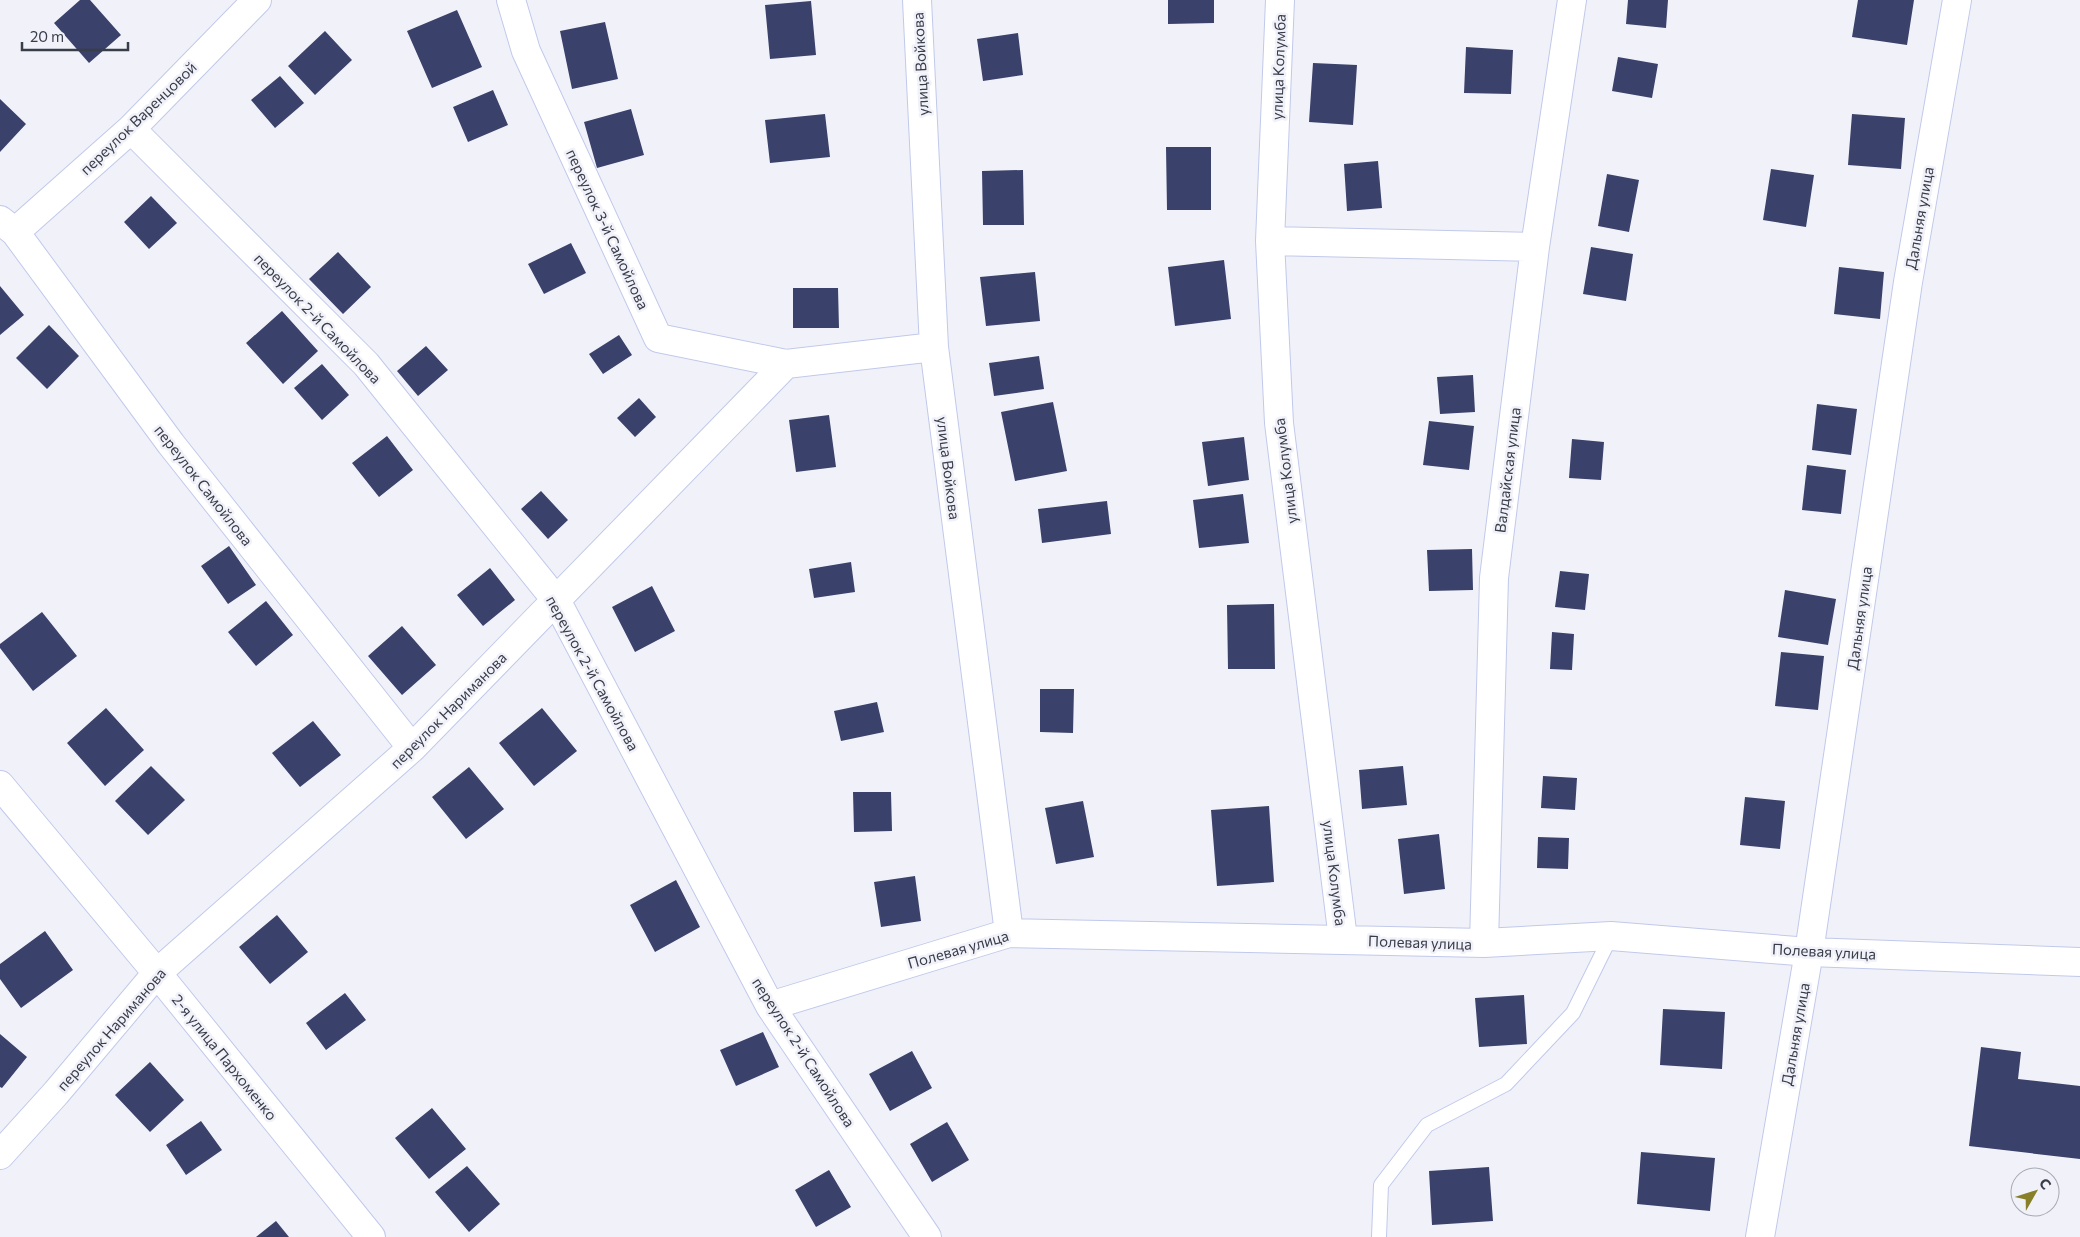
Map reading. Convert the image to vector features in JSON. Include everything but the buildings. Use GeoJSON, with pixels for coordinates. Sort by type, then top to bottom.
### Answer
{"type":"FeatureCollection","features":[{"type":"Feature","properties":{"kind":"street","name":"переулок Варенцовой"},"geometry":{"type":"LineString","coordinates":[[8,226],[131,129],[257,0]]}},
{"type":"Feature","properties":{"kind":"street","name":"переулок 3-й Самойлова"},"geometry":{"type":"LineString","coordinates":[[511,0],[526,51],[658,338],[786,364]]}},
{"type":"Feature","properties":{"kind":"street","name":"улица Войкова"},"geometry":{"type":"LineString","coordinates":[[917,0],[934,347],[1009,933]]}},
{"type":"Feature","properties":{"kind":"street","name":"улица Колумба"},"geometry":{"type":"LineString","coordinates":[[1280,0],[1270,241],[1279,423],[1343,940]]}},
{"type":"Feature","properties":{"kind":"street","name":"Валдайская улица"},"geometry":{"type":"LineString","coordinates":[[1484,943],[1494,578],[1535,247],[1572,0]]}},
{"type":"Feature","properties":{"kind":"street","name":"Дальняя улица"},"geometry":{"type":"LineString","coordinates":[[1760,1237],[1809,952],[1908,282],[1957,0]]}},
{"type":"Feature","properties":{"kind":"street","name":"переулок 2-й Самойлова"},"geometry":{"type":"LineString","coordinates":[[131,129],[366,364],[556,600],[770,1006],[927,1237]]}},
{"type":"Feature","properties":{"kind":"street","name":"переулок Самойлова"},"geometry":{"type":"LineString","coordinates":[[8,226],[171,444],[412,748]]}},
{"type":"Feature","properties":{"kind":"street"},"geometry":{"type":"LineString","coordinates":[[1270,241],[1535,247]]}},
{"type":"Feature","properties":{"kind":"street"},"geometry":{"type":"LineString","coordinates":[[786,364],[934,347]]}},
{"type":"Feature","properties":{"kind":"street","name":"переулок Нариманова"},"geometry":{"type":"LineString","coordinates":[[0,1155],[56,1093],[157,973],[412,748],[786,364]]}},
{"type":"Feature","properties":{"kind":"street","name":"2-я улица Пархоменко"},"geometry":{"type":"LineString","coordinates":[[0,786],[157,973],[371,1237]]}},
{"type":"Feature","properties":{"kind":"street","name":"Полевая улица"},"geometry":{"type":"LineString","coordinates":[[770,1006],[1009,933],[1484,943],[1611,936],[1809,952],[2080,962]]}},
{"type":"Feature","properties":{"kind":"lane"},"geometry":{"type":"LineString","coordinates":[[1379,1237],[1381,1185],[1427,1125],[1506,1084],[1573,1013],[1611,936]]}}]}
